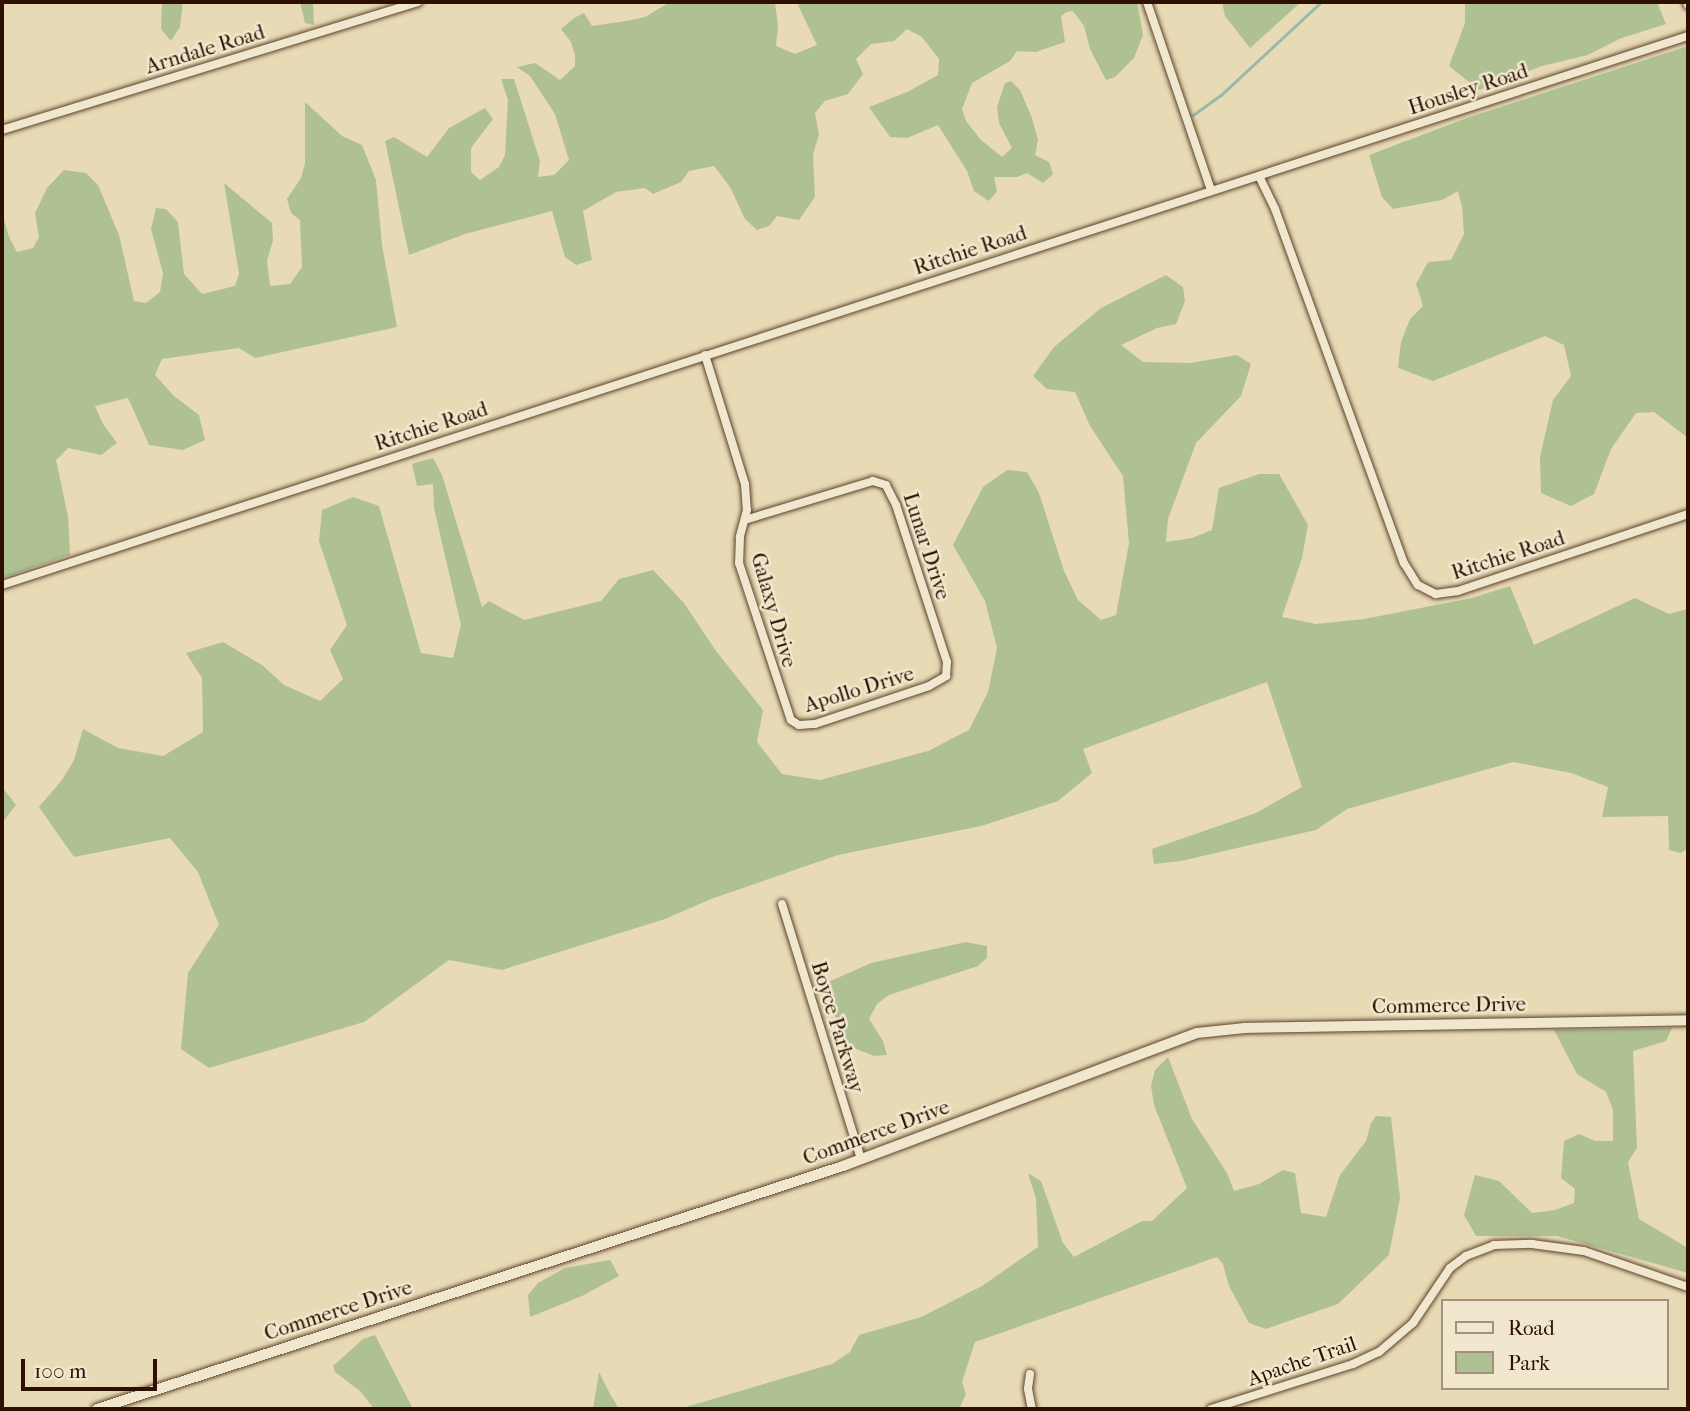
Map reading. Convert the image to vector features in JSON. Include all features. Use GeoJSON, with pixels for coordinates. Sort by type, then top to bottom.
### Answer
{"type":"FeatureCollection","features":[{"type":"Feature","properties":{"kind":"street","name":"Arndale Road"},"geometry":{"type":"LineString","coordinates":[[2,130],[418,2]]}},
{"type":"Feature","properties":{"kind":"street"},"geometry":{"type":"LineString","coordinates":[[1147,2],[1211,190]]}},
{"type":"Feature","properties":{"kind":"street","name":"Housley Road"},"geometry":{"type":"LineString","coordinates":[[1259,176],[1688,36]]}},
{"type":"Feature","properties":{"kind":"street","name":"Ritchie Road"},"geometry":{"type":"LineString","coordinates":[[2,585],[1259,176],[1280,221],[1404,563],[1418,585],[1436,594],[1458,592],[1688,514]]}},
{"type":"Feature","properties":{"kind":"street","name":"Galaxy Drive"},"geometry":{"type":"LineString","coordinates":[[705,355],[741,470],[746,520],[740,537],[739,563],[786,713]]}},
{"type":"Feature","properties":{"kind":"street","name":"Lunar Drive"},"geometry":{"type":"LineString","coordinates":[[746,520],[873,481],[890,489],[947,662],[948,670],[944,678]]}},
{"type":"Feature","properties":{"kind":"street","name":"Apollo Drive"},"geometry":{"type":"LineString","coordinates":[[786,713],[799,726],[815,724],[929,687],[944,678]]}},
{"type":"Feature","properties":{"kind":"street","name":"Boyce Parkway"},"geometry":{"type":"LineString","coordinates":[[782,904],[861,1159]]}},
{"type":"Feature","properties":{"kind":"street","name":"Commerce Drive"},"geometry":{"type":"LineString","coordinates":[[97,1409],[861,1159],[1174,1040],[1218,1029],[1688,1020]]}},
{"type":"Feature","properties":{"kind":"street","name":"Apache Trail"},"geometry":{"type":"LineString","coordinates":[[1211,1409],[1353,1364],[1379,1352],[1413,1323],[1450,1268],[1475,1251],[1494,1245],[1532,1244],[1584,1251],[1688,1287]]}},
{"type":"Feature","properties":{"kind":"street"},"geometry":{"type":"LineString","coordinates":[[1030,1374],[1028,1389],[1032,1409]]}},
{"type":"Feature","properties":{"kind":"green space"},"geometry":{"type":"Polygon","coordinates":[[[162,2],[183,2],[180,27],[171,41],[161,29],[162,2]]]}},
{"type":"Feature","properties":{"kind":"green space"},"geometry":{"type":"Polygon","coordinates":[[[300,2],[313,2],[314,25],[305,23],[300,2]]]}},
{"type":"Feature","properties":{"kind":"green space"},"geometry":{"type":"Polygon","coordinates":[[[670,2],[775,2],[778,26],[776,46],[795,54],[817,45],[798,5],[803,2],[1137,2],[1143,35],[1134,58],[1115,77],[1106,80],[1090,49],[1084,26],[1073,11],[1067,12],[1061,16],[1065,42],[1036,52],[1017,51],[1010,61],[972,83],[962,109],[966,121],[981,140],[1002,157],[1012,148],[999,123],[997,107],[1005,83],[1011,81],[1020,90],[1038,140],[1035,155],[1049,162],[1053,174],[1043,183],[1027,173],[1017,177],[994,177],[997,191],[989,201],[974,191],[967,171],[938,125],[907,138],[890,137],[869,107],[907,92],[938,75],[939,59],[922,37],[907,29],[894,41],[871,44],[856,59],[863,74],[848,94],[825,101],[815,113],[819,135],[813,154],[815,197],[799,220],[777,216],[769,226],[757,230],[745,219],[730,187],[714,166],[689,171],[681,182],[653,194],[645,188],[616,192],[583,211],[592,260],[576,265],[565,257],[552,211],[465,234],[409,255],[385,141],[394,137],[427,157],[449,128],[485,108],[493,119],[471,148],[471,172],[480,180],[499,167],[505,155],[508,100],[501,79],[514,79],[540,161],[538,177],[554,175],[569,160],[555,114],[530,76],[517,67],[535,63],[560,80],[575,66],[571,42],[561,29],[574,18],[584,13],[592,26],[626,21],[645,17],[670,2]]]}},
{"type":"Feature","properties":{"kind":"green space"},"geometry":{"type":"Polygon","coordinates":[[[1222,2],[1301,2],[1250,48],[1225,16],[1222,2]]]}},
{"type":"Feature","properties":{"kind":"green space"},"geometry":{"type":"Polygon","coordinates":[[[1465,2],[1657,2],[1666,24],[1619,39],[1588,55],[1542,66],[1479,90],[1449,66],[1465,23],[1465,2]]]}},
{"type":"Feature","properties":{"kind":"green space"},"geometry":{"type":"Polygon","coordinates":[[[1688,46],[1688,438],[1654,412],[1636,413],[1611,449],[1594,494],[1571,506],[1541,493],[1540,457],[1553,400],[1571,376],[1564,345],[1545,336],[1433,381],[1398,368],[1401,342],[1410,319],[1423,306],[1416,284],[1428,262],[1451,260],[1464,234],[1462,207],[1458,191],[1442,200],[1393,209],[1382,197],[1369,155],[1464,119],[1688,46]]]}},
{"type":"Feature","properties":{"kind":"green space"},"geometry":{"type":"Polygon","coordinates":[[[305,102],[342,136],[362,145],[376,180],[382,245],[397,327],[255,358],[239,348],[162,359],[155,375],[174,396],[199,415],[205,440],[183,450],[149,445],[128,398],[95,406],[103,424],[117,443],[101,455],[68,448],[56,460],[68,516],[70,555],[2,578],[2,212],[9,237],[17,252],[33,248],[39,237],[35,213],[47,188],[64,170],[86,173],[98,185],[119,235],[134,301],[146,303],[160,292],[163,273],[151,229],[156,208],[166,209],[178,222],[184,274],[202,294],[235,286],[239,274],[224,183],[272,223],[273,240],[267,261],[270,286],[290,284],[302,267],[300,220],[291,213],[287,199],[301,178],[305,163],[305,102]]]}},
{"type":"Feature","properties":{"kind":"green space"},"geometry":{"type":"Polygon","coordinates":[[[1166,275],[1183,287],[1185,301],[1176,324],[1157,328],[1121,345],[1143,362],[1190,363],[1237,355],[1251,364],[1241,396],[1196,443],[1168,519],[1166,542],[1192,538],[1212,530],[1219,488],[1259,474],[1279,474],[1308,525],[1302,558],[1282,617],[1316,624],[1364,619],[1472,598],[1510,586],[1534,645],[1635,598],[1669,614],[1688,609],[1688,848],[1681,853],[1669,850],[1668,816],[1602,817],[1608,787],[1571,773],[1513,762],[1347,809],[1316,830],[1181,861],[1154,864],[1152,849],[1256,813],[1302,787],[1267,682],[1083,749],[1092,773],[1058,801],[981,826],[838,855],[711,899],[665,919],[502,970],[449,960],[364,1022],[209,1068],[181,1049],[188,973],[219,925],[198,872],[170,838],[74,857],[39,807],[62,780],[74,760],[83,729],[118,748],[163,756],[203,732],[202,678],[186,653],[223,642],[262,665],[284,685],[320,701],[343,679],[330,650],[347,625],[319,541],[322,510],[353,497],[379,506],[421,653],[453,658],[461,625],[434,508],[433,484],[417,486],[412,464],[433,458],[442,475],[482,607],[489,601],[524,620],[601,601],[619,579],[653,570],[684,603],[716,651],[763,710],[757,742],[782,774],[820,780],[928,751],[969,730],[988,692],[997,648],[985,601],[953,545],[983,487],[1007,470],[1027,472],[1039,493],[1064,571],[1078,600],[1101,620],[1116,615],[1129,543],[1123,476],[1090,426],[1075,392],[1047,389],[1033,376],[1054,347],[1101,308],[1166,275]]]}},
{"type":"Feature","properties":{"kind":"green space"},"geometry":{"type":"Polygon","coordinates":[[[2,787],[16,805],[2,823],[2,787]]]}},
{"type":"Feature","properties":{"kind":"green space"},"geometry":{"type":"Polygon","coordinates":[[[966,942],[987,946],[987,958],[978,966],[889,995],[877,1004],[869,1019],[883,1041],[887,1055],[874,1056],[854,1048],[842,1036],[824,984],[871,963],[966,942]]]}},
{"type":"Feature","properties":{"kind":"green space"},"geometry":{"type":"Polygon","coordinates":[[[1672,1028],[1666,1041],[1633,1051],[1637,1148],[1628,1162],[1639,1219],[1688,1248],[1688,1273],[1557,1236],[1476,1236],[1464,1215],[1475,1175],[1499,1181],[1532,1213],[1555,1210],[1574,1203],[1575,1189],[1561,1178],[1564,1141],[1579,1134],[1595,1141],[1613,1141],[1613,1110],[1606,1092],[1577,1074],[1554,1030],[1672,1028]]]}},
{"type":"Feature","properties":{"kind":"green space"},"geometry":{"type":"Polygon","coordinates":[[[1168,1057],[1192,1119],[1227,1173],[1234,1191],[1259,1184],[1283,1170],[1295,1173],[1301,1213],[1326,1217],[1340,1175],[1366,1141],[1371,1123],[1376,1116],[1391,1117],[1400,1198],[1389,1255],[1338,1304],[1266,1329],[1249,1323],[1229,1286],[1223,1264],[1217,1257],[975,1342],[962,1382],[966,1394],[959,1409],[679,1409],[832,1364],[850,1352],[859,1335],[921,1317],[982,1286],[1038,1247],[1036,1199],[1028,1173],[1041,1181],[1063,1243],[1074,1257],[1142,1221],[1152,1221],[1187,1188],[1154,1105],[1151,1086],[1155,1070],[1168,1057]]]}},
{"type":"Feature","properties":{"kind":"green space"},"geometry":{"type":"Polygon","coordinates":[[[610,1260],[619,1276],[582,1296],[530,1317],[528,1295],[538,1283],[565,1268],[610,1260]]]}},
{"type":"Feature","properties":{"kind":"green space"},"geometry":{"type":"Polygon","coordinates":[[[375,1335],[413,1409],[374,1409],[361,1392],[335,1372],[333,1366],[363,1339],[375,1335]]]}},
{"type":"Feature","properties":{"kind":"green space"},"geometry":{"type":"Polygon","coordinates":[[[599,1372],[610,1394],[619,1409],[593,1409],[599,1372]]]}},
{"type":"Feature","properties":{"kind":"waterway"},"geometry":{"type":"LineString","coordinates":[[1193,115],[1221,95],[1321,2]]}}]}
